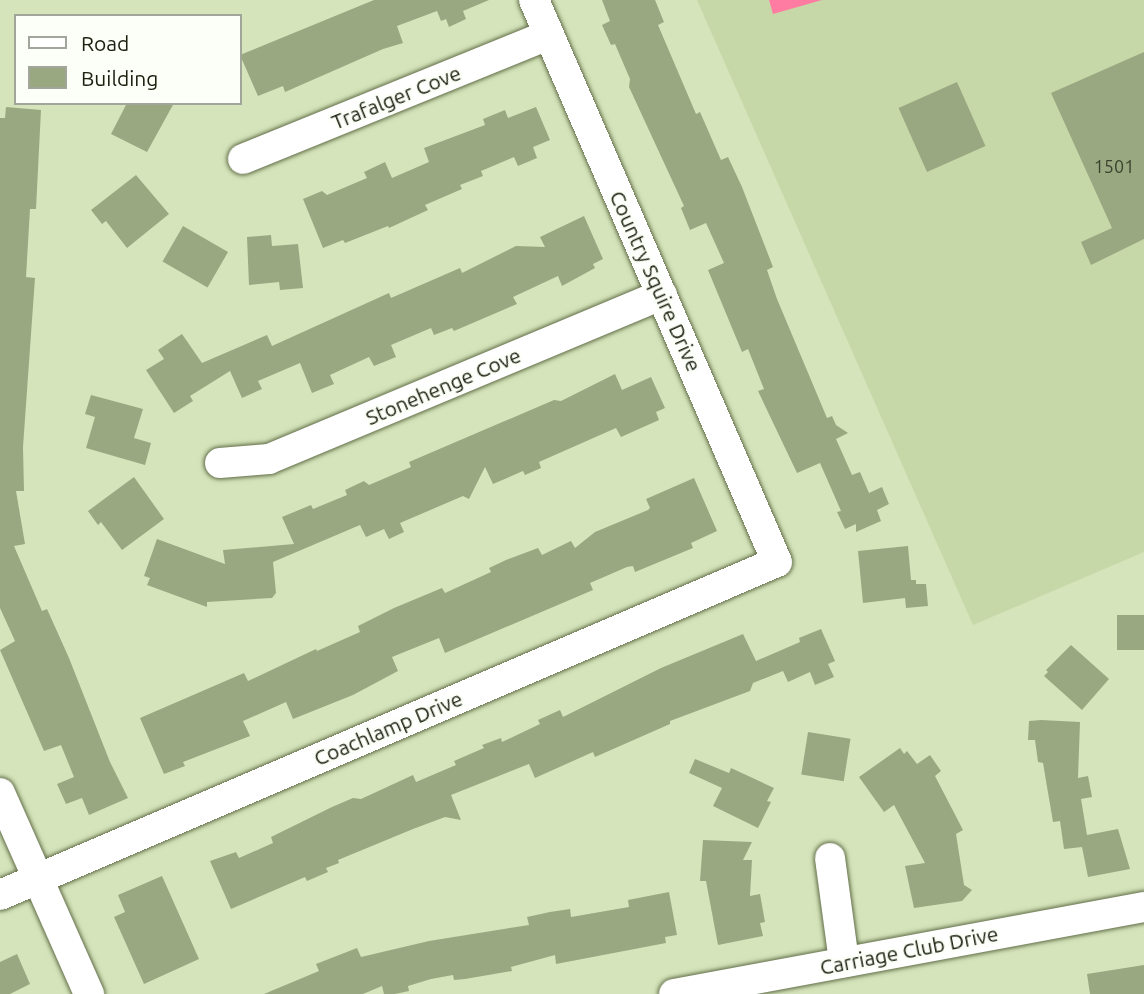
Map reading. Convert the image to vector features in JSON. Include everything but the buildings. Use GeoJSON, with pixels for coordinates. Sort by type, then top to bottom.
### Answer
{"type":"FeatureCollection","features":[{"type":"Feature","properties":{"kind":"street","name":"Country Squire Drive"},"geometry":{"type":"LineString","coordinates":[[534,0],[777,562]]}},
{"type":"Feature","properties":{"kind":"street","name":"Trafalger Cove"},"geometry":{"type":"LineString","coordinates":[[243,159],[549,35]]}},
{"type":"Feature","properties":{"kind":"street","name":"Stonehenge Cove"},"geometry":{"type":"LineString","coordinates":[[220,463],[269,459],[662,295]]}},
{"type":"Feature","properties":{"kind":"street","name":"Coachlamp Drive"},"geometry":{"type":"LineString","coordinates":[[0,895],[777,562]]}},
{"type":"Feature","properties":{"kind":"street"},"geometry":{"type":"LineString","coordinates":[[0,793],[89,994]]}},
{"type":"Feature","properties":{"kind":"street"},"geometry":{"type":"LineString","coordinates":[[830,858],[844,962]]}},
{"type":"Feature","properties":{"kind":"street","name":"Carriage Club Drive"},"geometry":{"type":"LineString","coordinates":[[674,994],[1144,907]]}},
{"type":"Feature","properties":{"kind":"shaded area"},"geometry":{"type":"Polygon","coordinates":[[[697,0],[1144,0],[1144,552],[973,625],[697,0]]]}},
{"type":"Feature","properties":{"kind":"shaded area"},"geometry":{"type":"Polygon","coordinates":[[[769,0],[822,0],[773,14],[769,0]]]}}]}
